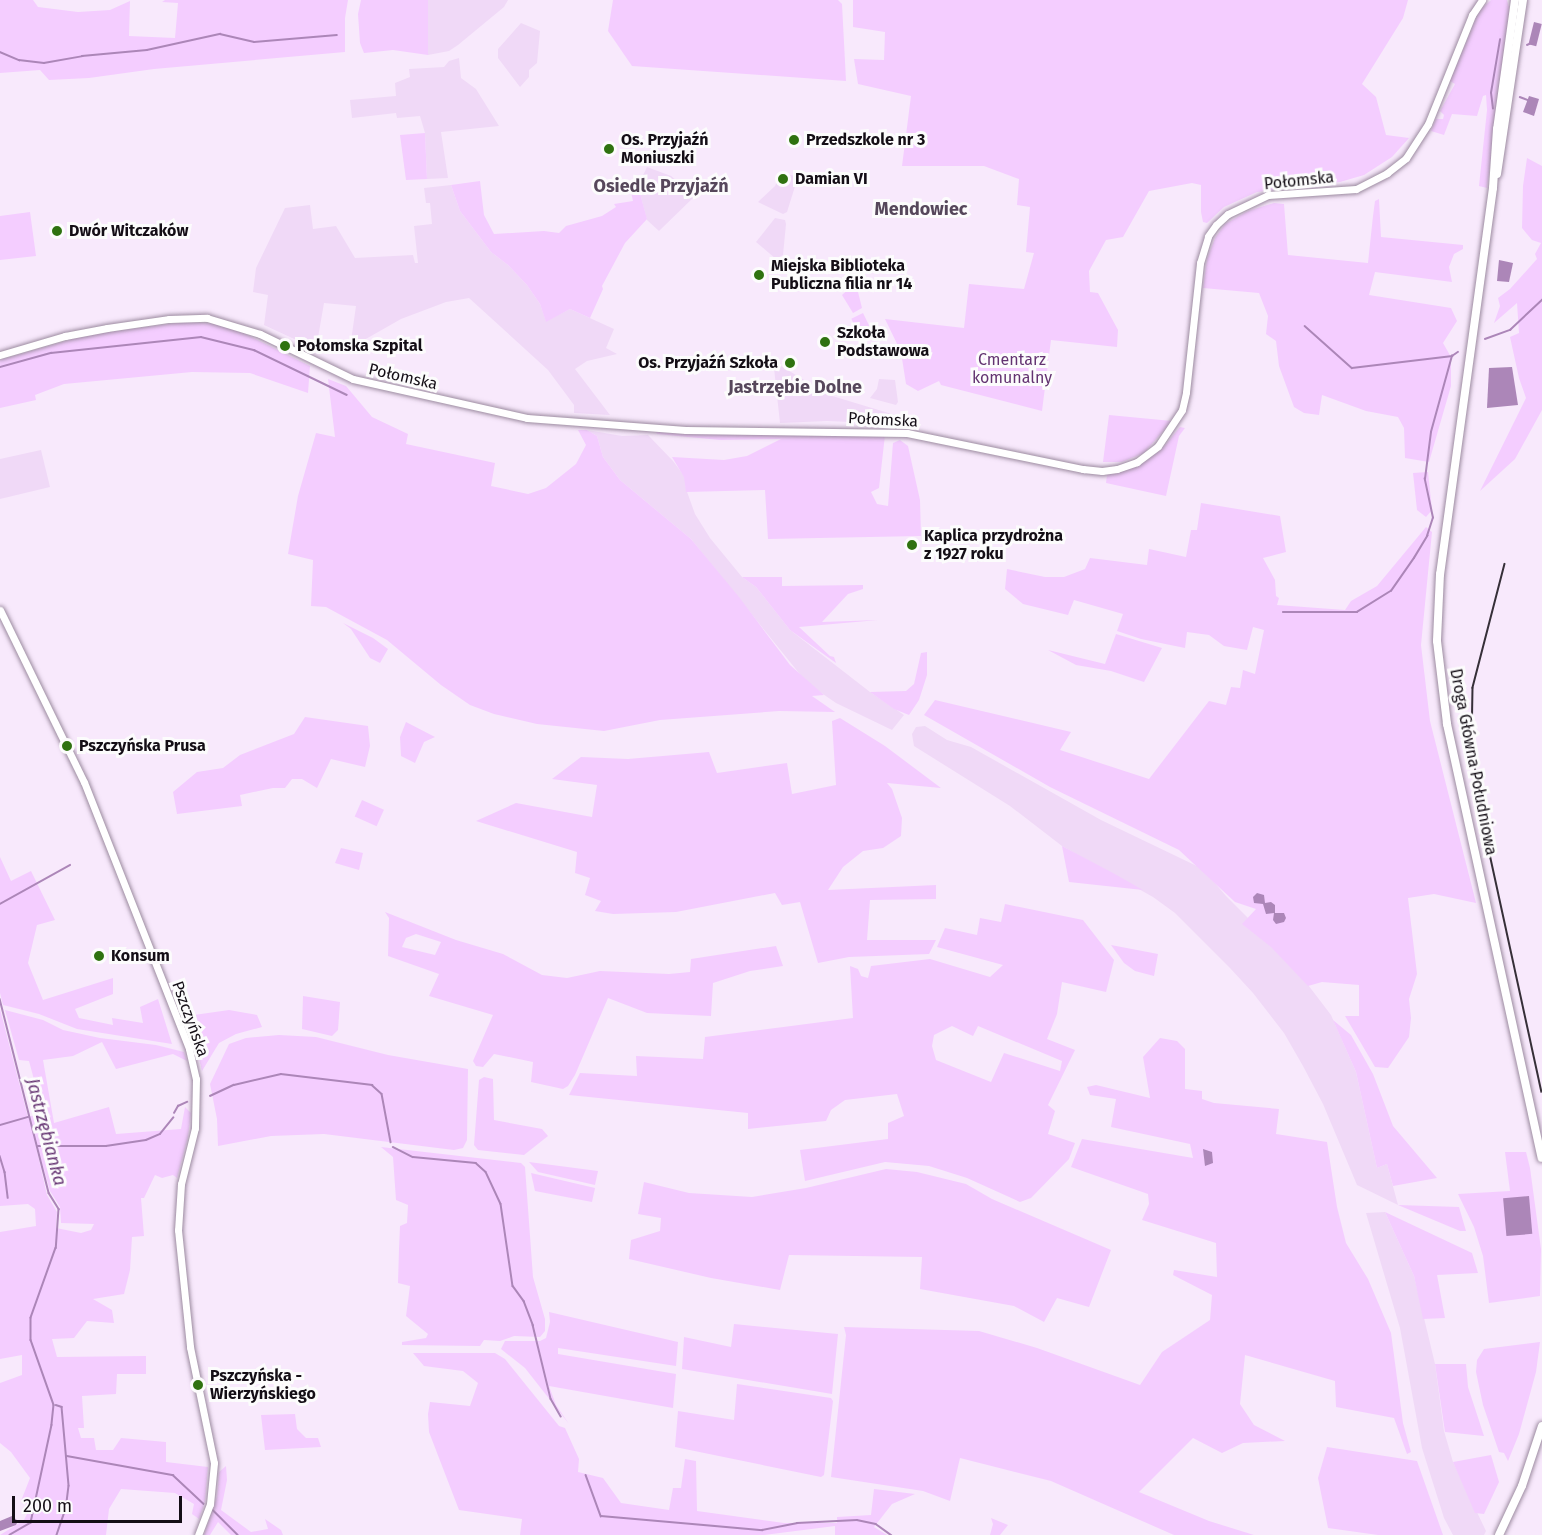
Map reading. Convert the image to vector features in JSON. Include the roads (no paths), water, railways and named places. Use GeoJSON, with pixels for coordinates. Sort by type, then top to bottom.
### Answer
{"type":"FeatureCollection","features":[{"type":"Feature","properties":{"kind":"main road","name":"Droga Główna Południowa"},"geometry":{"type":"LineString","coordinates":[[1515,0],[1497,129],[1493,188],[1441,564],[1437,640],[1447,724],[1542,1158]]}},
{"type":"Feature","properties":{"kind":"main road","name":"Droga Główna Południowa"},"geometry":{"type":"LineString","coordinates":[[1493,188],[1504,136],[1523,0]]}},
{"type":"Feature","properties":{"kind":"main road"},"geometry":{"type":"LineString","coordinates":[[1499,1535],[1525,1478],[1542,1426]]}},
{"type":"Feature","properties":{"kind":"street","name":"Połomska"},"geometry":{"type":"LineString","coordinates":[[0,355],[65,336],[107,328],[169,319],[207,318],[260,334],[353,379],[527,418],[686,430],[907,433],[1083,469],[1102,471],[1117,469],[1137,462],[1158,446],[1182,411],[1200,263],[1208,236],[1216,225],[1228,214],[1268,195],[1356,189],[1387,173],[1406,158],[1428,124],[1472,15],[1482,0]]}},
{"type":"Feature","properties":{"kind":"street","name":"Pszczyńska"},"geometry":{"type":"LineString","coordinates":[[0,610],[84,782],[189,1048],[196,1079],[195,1128],[181,1184],[178,1230],[190,1347],[214,1462],[210,1504],[198,1535]]}},
{"type":"Feature","properties":{"kind":"waterway"},"geometry":{"type":"LineString","coordinates":[[0,52],[19,60],[44,63],[82,56],[147,50],[220,34],[254,42],[337,35]]}},
{"type":"Feature","properties":{"kind":"waterway"},"geometry":{"type":"LineString","coordinates":[[1493,109],[1491,93],[1500,40]]}},
{"type":"Feature","properties":{"kind":"waterway"},"geometry":{"type":"LineString","coordinates":[[1527,45],[1534,42]]}},
{"type":"Feature","properties":{"kind":"waterway"},"geometry":{"type":"LineString","coordinates":[[1520,97],[1528,100]]}},
{"type":"Feature","properties":{"kind":"waterway"},"geometry":{"type":"LineString","coordinates":[[1485,339],[1510,330],[1542,300]]}},
{"type":"Feature","properties":{"kind":"waterway"},"geometry":{"type":"LineString","coordinates":[[1305,326],[1352,368],[1452,356],[1458,352]]}},
{"type":"Feature","properties":{"kind":"waterway"},"geometry":{"type":"LineString","coordinates":[[0,367],[51,353],[201,337],[254,350],[347,395]]}},
{"type":"Feature","properties":{"kind":"waterway"},"geometry":{"type":"LineString","coordinates":[[1283,612],[1357,612],[1391,591],[1414,558],[1427,536],[1433,518],[1425,479],[1431,432],[1452,356]]}},
{"type":"Feature","properties":{"kind":"waterway"},"geometry":{"type":"LineString","coordinates":[[0,904],[70,865]]}},
{"type":"Feature","properties":{"kind":"waterway","name":"Jastrzębianka"},"geometry":{"type":"LineString","coordinates":[[0,999],[49,1193],[59,1209],[56,1248],[31,1318],[31,1340],[54,1405],[52,1425],[31,1523],[10,1535]]}},
{"type":"Feature","properties":{"kind":"waterway"},"geometry":{"type":"LineString","coordinates":[[210,1096],[234,1085],[281,1074],[372,1085],[382,1094],[391,1142]]}},
{"type":"Feature","properties":{"kind":"waterway"},"geometry":{"type":"LineString","coordinates":[[174,1113],[178,1106],[187,1102]]}},
{"type":"Feature","properties":{"kind":"waterway"},"geometry":{"type":"LineString","coordinates":[[0,1125],[28,1117]]}},
{"type":"Feature","properties":{"kind":"waterway"},"geometry":{"type":"LineString","coordinates":[[38,1146],[106,1146],[146,1140],[160,1134],[173,1118]]}},
{"type":"Feature","properties":{"kind":"waterway"},"geometry":{"type":"LineString","coordinates":[[393,1147],[413,1157],[476,1163],[486,1172],[501,1204],[513,1286],[524,1301],[533,1325],[551,1399],[561,1416]]}},
{"type":"Feature","properties":{"kind":"waterway"},"geometry":{"type":"LineString","coordinates":[[0,1156],[5,1172],[8,1198]]}},
{"type":"Feature","properties":{"kind":"waterway"},"geometry":{"type":"LineString","coordinates":[[56,1405],[62,1407],[69,1486],[66,1509],[57,1535]]}},
{"type":"Feature","properties":{"kind":"waterway"},"geometry":{"type":"LineString","coordinates":[[67,1456],[173,1475],[204,1504]]}},
{"type":"Feature","properties":{"kind":"waterway"},"geometry":{"type":"LineString","coordinates":[[586,1475],[601,1516],[762,1530],[797,1523],[857,1520],[876,1524],[891,1535]]}},
{"type":"Feature","properties":{"kind":"waterway"},"geometry":{"type":"LineString","coordinates":[[213,1510],[238,1535]]}},
{"type":"Feature","properties":{"kind":"railway"},"geometry":{"type":"LineString","coordinates":[[1505,564],[1473,688],[1472,744],[1483,822],[1542,1092]]}},
{"type":"Feature","properties":{"kind":"place","name":"Przedszkole nr 3"},"geometry":{"type":"Point","coordinates":[794,140]}},
{"type":"Feature","properties":{"kind":"place","name":"Os. Przyjaźń Moniuszki"},"geometry":{"type":"Point","coordinates":[609,149]}},
{"type":"Feature","properties":{"kind":"place","name":"Damian VI"},"geometry":{"type":"Point","coordinates":[783,179]}},
{"type":"Feature","properties":{"kind":"place","name":"Dwór Witczaków"},"geometry":{"type":"Point","coordinates":[57,231]}},
{"type":"Feature","properties":{"kind":"place","name":"Miejska Biblioteka Publiczna filia nr 14"},"geometry":{"type":"Point","coordinates":[759,275]}},
{"type":"Feature","properties":{"kind":"place","name":"Szkoła Podstawowa"},"geometry":{"type":"Point","coordinates":[825,342]}},
{"type":"Feature","properties":{"kind":"place","name":"Połomska Szpital"},"geometry":{"type":"Point","coordinates":[285,346]}},
{"type":"Feature","properties":{"kind":"place","name":"Os. Przyjaźń Szkoła"},"geometry":{"type":"Point","coordinates":[790,363]}},
{"type":"Feature","properties":{"kind":"place","name":"Kaplica przydrożna z 1927 roku"},"geometry":{"type":"Point","coordinates":[912,545]}},
{"type":"Feature","properties":{"kind":"place","name":"Pszczyńska Prusa"},"geometry":{"type":"Point","coordinates":[67,746]}},
{"type":"Feature","properties":{"kind":"place","name":"Konsum"},"geometry":{"type":"Point","coordinates":[99,956]}},
{"type":"Feature","properties":{"kind":"place","name":"Pszczyńska - Wierzyńskiego"},"geometry":{"type":"Point","coordinates":[198,1385]}},
{"type":"Feature","properties":{"kind":"district","name":"Osiedle Przyjaźń"},"geometry":{"type":"Point","coordinates":[661,186]}},
{"type":"Feature","properties":{"kind":"district","name":"Mendowiec"},"geometry":{"type":"Point","coordinates":[921,209]}},
{"type":"Feature","properties":{"kind":"district","name":"Jastrzębie Dolne"},"geometry":{"type":"Point","coordinates":[795,387]}},
{"type":"Feature","properties":{"kind":"park label","name":"Cmentarz komunalny"},"geometry":{"type":"Point","coordinates":[1012,369]}}]}
